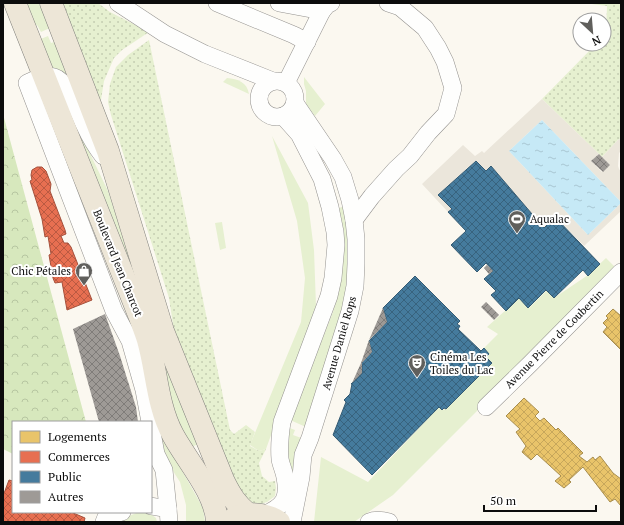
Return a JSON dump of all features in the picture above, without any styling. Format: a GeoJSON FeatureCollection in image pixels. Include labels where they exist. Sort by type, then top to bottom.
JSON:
{"type":"FeatureCollection","features":[{"type":"Feature","properties":{"kind":"main road","name":"Boulevard Jean Charcot"},"geometry":{"type":"LineString","coordinates":[[15,3],[138,312],[148,340],[163,412],[173,435],[207,490],[214,504],[218,522]]}},
{"type":"Feature","properties":{"kind":"main road","name":"Boulevard Jean Charcot"},"geometry":{"type":"LineString","coordinates":[[51,4],[108,151],[163,331],[224,482],[239,506],[264,517]]}},
{"type":"Feature","properties":{"kind":"main road"},"geometry":{"type":"LineString","coordinates":[[225,522],[237,516],[264,517]]}},
{"type":"Feature","properties":{"kind":"street"},"geometry":{"type":"LineString","coordinates":[[118,3],[165,34],[205,54],[279,82],[291,86],[296,97],[294,107],[287,114],[277,117],[267,114],[254,105],[264,87],[268,83],[279,82],[307,42],[327,6],[279,3]]}},
{"type":"Feature","properties":{"kind":"street"},"geometry":{"type":"LineString","coordinates":[[217,3],[294,35],[307,42]]}},
{"type":"Feature","properties":{"kind":"street"},"geometry":{"type":"LineString","coordinates":[[354,220],[372,196],[410,156],[428,133],[446,114],[453,88],[445,62],[425,28],[400,7],[388,3]]}},
{"type":"Feature","properties":{"kind":"street"},"geometry":{"type":"LineString","coordinates":[[114,172],[98,150],[85,127],[73,98],[61,82],[54,77],[45,76],[26,83],[114,311],[130,341],[144,390],[150,421]]}},
{"type":"Feature","properties":{"kind":"street","name":"Avenue Daniel Rops"},"geometry":{"type":"LineString","coordinates":[[292,522],[304,455],[351,305],[355,286],[356,264],[354,220],[343,177],[333,159],[295,103]]}},
{"type":"Feature","properties":{"kind":"street","name":"Avenue Daniel Rops"},"geometry":{"type":"LineString","coordinates":[[264,517],[282,504],[287,493],[285,477],[280,460],[279,442],[282,422],[329,296],[333,278],[336,245],[330,207],[322,179],[299,134],[282,116]]}},
{"type":"Feature","properties":{"kind":"street","name":"Avenue Pierre de Coubertin"},"geometry":{"type":"LineString","coordinates":[[486,407],[621,272]]}},
{"type":"Feature","properties":{"kind":"street"},"geometry":{"type":"LineString","coordinates":[[152,432],[156,454],[164,470],[168,516]]}},
{"type":"Feature","properties":{"kind":"street"},"geometry":{"type":"LineString","coordinates":[[152,507],[168,516]]}},
{"type":"Feature","properties":{"kind":"street"},"geometry":{"type":"LineString","coordinates":[[104,522],[106,517],[119,513]]}},
{"type":"Feature","properties":{"kind":"street"},"geometry":{"type":"LineString","coordinates":[[369,522],[374,520],[389,522]]}},
{"type":"Feature","properties":{"kind":"green space"},"geometry":{"type":"Polygon","coordinates":[[[21,3],[38,3],[44,9],[52,27],[41,32],[37,25],[31,27],[21,3]]]}},
{"type":"Feature","properties":{"kind":"green space"},"geometry":{"type":"Polygon","coordinates":[[[63,3],[98,3],[110,12],[149,32],[122,50],[114,58],[104,81],[101,100],[98,98],[63,3]]]}},
{"type":"Feature","properties":{"kind":"green space"},"geometry":{"type":"Polygon","coordinates":[[[584,3],[621,3],[621,139],[618,140],[602,157],[542,99],[588,52],[612,52],[612,12],[607,12],[607,6],[584,3]]]}},
{"type":"Feature","properties":{"kind":"green space"},"geometry":{"type":"Polygon","coordinates":[[[48,36],[51,43],[57,41],[73,85],[47,68],[36,41],[48,36]]]}},
{"type":"Feature","properties":{"kind":"green space"},"geometry":{"type":"Polygon","coordinates":[[[149,40],[230,430],[234,434],[246,425],[255,432],[250,446],[259,451],[266,449],[259,463],[262,476],[269,482],[275,481],[275,496],[267,502],[258,505],[247,500],[239,490],[174,331],[169,298],[111,115],[108,102],[110,84],[116,67],[128,55],[149,40]]]}},
{"type":"Feature","properties":{"kind":"green space"},"geometry":{"type":"Polygon","coordinates":[[[304,77],[325,104],[315,116],[306,104],[304,77]]]}},
{"type":"Feature","properties":{"kind":"green space"},"geometry":{"type":"Polygon","coordinates":[[[227,78],[235,79],[244,84],[249,94],[223,82],[227,78]]]}},
{"type":"Feature","properties":{"kind":"green space"},"geometry":{"type":"Polygon","coordinates":[[[60,85],[81,135],[108,191],[127,248],[202,442],[192,447],[176,427],[60,85]]]}},
{"type":"Feature","properties":{"kind":"green space"},"geometry":{"type":"Polygon","coordinates":[[[3,114],[86,421],[12,421],[12,454],[3,449],[3,114]]]}},
{"type":"Feature","properties":{"kind":"green space"},"geometry":{"type":"Polygon","coordinates":[[[272,136],[308,203],[314,250],[316,306],[266,449],[259,451],[250,445],[301,322],[305,278],[297,221],[272,136]]]}},
{"type":"Feature","properties":{"kind":"green space"},"geometry":{"type":"Polygon","coordinates":[[[345,206],[352,278],[306,427],[290,420],[333,312],[340,284],[344,253],[344,233],[339,208],[345,206]]]}},
{"type":"Feature","properties":{"kind":"green space"},"geometry":{"type":"Polygon","coordinates":[[[222,222],[226,248],[220,250],[215,223],[222,222]]]}},
{"type":"Feature","properties":{"kind":"green space"},"geometry":{"type":"Polygon","coordinates":[[[606,258],[617,269],[393,495],[354,522],[314,522],[321,457],[368,482],[439,407],[442,410],[446,409],[492,363],[486,357],[489,354],[481,351],[498,334],[487,327],[519,298],[529,308],[547,290],[554,298],[588,275],[606,258]]]}},
{"type":"Feature","properties":{"kind":"green space"},"geometry":{"type":"Polygon","coordinates":[[[287,427],[295,430],[293,435],[304,439],[294,472],[288,473],[287,427]]]}},
{"type":"Feature","properties":{"kind":"green space"},"geometry":{"type":"Polygon","coordinates":[[[162,435],[203,508],[205,522],[186,522],[186,505],[180,482],[161,452],[162,435]]]}},
{"type":"Feature","properties":{"kind":"green space"},"geometry":{"type":"Polygon","coordinates":[[[136,513],[149,513],[156,518],[157,522],[117,522],[136,513]]]}},
{"type":"Feature","properties":{"kind":"shaded area"},"geometry":{"type":"Polygon","coordinates":[[[542,99],[599,154],[591,161],[602,172],[610,165],[602,157],[618,140],[621,139],[621,151],[619,153],[618,166],[621,172],[621,202],[542,120],[509,151],[588,235],[621,203],[621,211],[584,246],[556,217],[544,228],[491,166],[486,171],[475,161],[438,195],[452,209],[448,212],[422,184],[463,145],[475,156],[482,151],[484,153],[542,99]]]}},
{"type":"Feature","properties":{"kind":"water"},"geometry":{"type":"Polygon","coordinates":[[[542,120],[621,202],[588,235],[509,151],[542,120]]]}},
{"type":"Feature","properties":{"kind":"building: Logements"},"geometry":{"type":"Polygon","coordinates":[[[613,309],[621,316],[621,350],[603,332],[607,327],[603,323],[608,318],[606,316],[613,309]]]}},
{"type":"Feature","properties":{"kind":"building: Logements"},"geometry":{"type":"Polygon","coordinates":[[[524,398],[539,412],[535,416],[540,421],[544,418],[556,430],[558,428],[583,453],[579,456],[587,462],[593,457],[595,460],[600,456],[613,473],[621,479],[621,506],[615,499],[610,502],[583,467],[569,480],[571,482],[564,488],[555,481],[561,476],[537,454],[531,460],[522,452],[526,446],[516,432],[520,429],[506,416],[524,398]]]}},
{"type":"Feature","properties":{"kind":"building: Commerces"},"geometry":{"type":"Polygon","coordinates":[[[37,167],[42,167],[46,171],[51,184],[50,191],[66,234],[61,236],[64,243],[68,243],[71,247],[92,300],[67,310],[62,282],[55,283],[53,278],[49,255],[51,254],[48,236],[45,237],[42,219],[30,181],[32,180],[32,170],[37,167]]]}},
{"type":"Feature","properties":{"kind":"building: Commerces"},"geometry":{"type":"Polygon","coordinates":[[[9,480],[12,481],[12,513],[73,513],[85,518],[84,522],[3,522],[3,496],[9,480]]]}},
{"type":"Feature","properties":{"kind":"building: Public","name":"Aqualac"},"geometry":{"type":"Polygon","coordinates":[[[476,161],[486,171],[491,166],[544,228],[555,217],[600,264],[588,276],[583,270],[554,298],[546,290],[528,308],[519,298],[506,311],[491,295],[496,291],[484,279],[493,271],[486,263],[477,272],[451,245],[466,231],[448,212],[452,209],[438,195],[476,161]]]}},
{"type":"Feature","properties":{"kind":"building: Public","name":"Cinéma Les Toiles du Lac"},"geometry":{"type":"Polygon","coordinates":[[[415,276],[460,321],[457,324],[460,326],[458,329],[481,351],[484,348],[489,354],[486,357],[492,363],[446,409],[444,408],[442,410],[439,407],[372,475],[333,435],[346,402],[344,400],[350,394],[351,384],[362,373],[361,363],[372,352],[369,341],[387,322],[383,308],[415,276]]]}},
{"type":"Feature","properties":{"kind":"building: Autres"},"geometry":{"type":"Polygon","coordinates":[[[599,154],[610,165],[603,172],[591,161],[599,154]]]}},
{"type":"Feature","properties":{"kind":"building: Autres"},"geometry":{"type":"Polygon","coordinates":[[[487,265],[493,271],[489,274],[484,268],[487,265]]]}},
{"type":"Feature","properties":{"kind":"building: Autres"},"geometry":{"type":"Polygon","coordinates":[[[486,302],[499,315],[494,320],[481,307],[486,302]]]}},
{"type":"Feature","properties":{"kind":"building: Autres"},"geometry":{"type":"Polygon","coordinates":[[[383,308],[387,322],[369,340],[383,308]]]}},
{"type":"Feature","properties":{"kind":"building: Autres"},"geometry":{"type":"Polygon","coordinates":[[[105,314],[136,407],[138,421],[99,421],[73,329],[105,314]]]}},
{"type":"Feature","properties":{"kind":"building: Autres"},"geometry":{"type":"Polygon","coordinates":[[[369,340],[372,352],[362,363],[362,373],[352,383],[361,363],[369,340]]]}},
{"type":"Feature","properties":{"kind":"place","name":"Aqualac"},"geometry":{"type":"Point","coordinates":[517,234]}},
{"type":"Feature","properties":{"kind":"place","name":"Chic Pétales"},"geometry":{"type":"Point","coordinates":[84,286]}},
{"type":"Feature","properties":{"kind":"place","name":"Cinéma Les Toiles du Lac"},"geometry":{"type":"Point","coordinates":[417,378]}}]}
